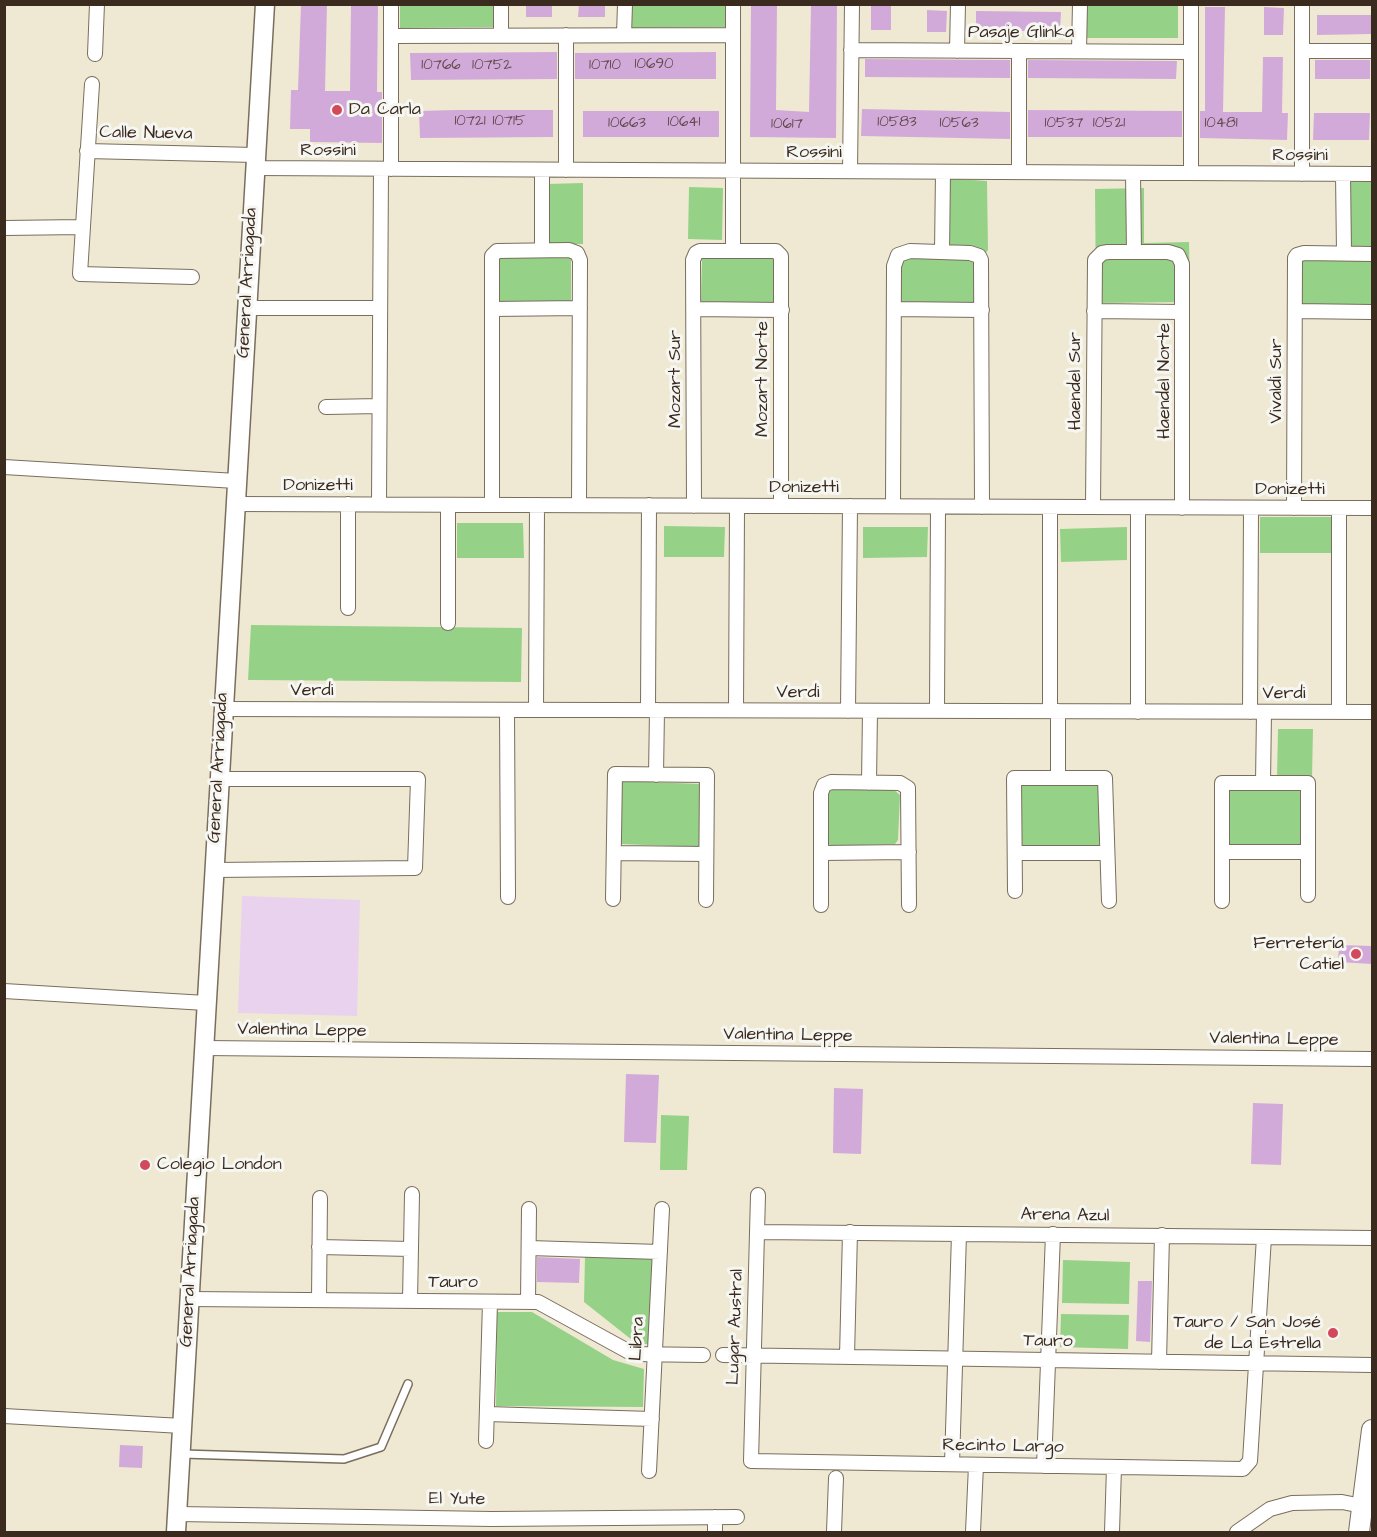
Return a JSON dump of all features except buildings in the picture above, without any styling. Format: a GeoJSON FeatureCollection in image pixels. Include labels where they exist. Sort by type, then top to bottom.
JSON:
{"type":"FeatureCollection","features":[{"type":"Feature","properties":{"kind":"main road"},"geometry":{"type":"LineString","coordinates":[[1359,1533],[1367,1507],[1372,1430]]}},
{"type":"Feature","properties":{"kind":"main road"},"geometry":{"type":"LineString","coordinates":[[1372,1526],[1372,1533]]}},
{"type":"Feature","properties":{"kind":"street"},"geometry":{"type":"LineString","coordinates":[[95,54],[97,4]]}},
{"type":"Feature","properties":{"kind":"street","name":"General Arriagada"},"geometry":{"type":"LineString","coordinates":[[176,1523],[265,4]]}},
{"type":"Feature","properties":{"kind":"street"},"geometry":{"type":"LineString","coordinates":[[379,504],[380,308],[391,4]]}},
{"type":"Feature","properties":{"kind":"street"},"geometry":{"type":"LineString","coordinates":[[501,4],[501,35]]}},
{"type":"Feature","properties":{"kind":"street"},"geometry":{"type":"LineString","coordinates":[[624,35],[625,4]]}},
{"type":"Feature","properties":{"kind":"street"},"geometry":{"type":"LineString","coordinates":[[732,251],[733,4]]}},
{"type":"Feature","properties":{"kind":"street"},"geometry":{"type":"LineString","coordinates":[[850,171],[852,4]]}},
{"type":"Feature","properties":{"kind":"street"},"geometry":{"type":"LineString","coordinates":[[957,51],[958,4]]}},
{"type":"Feature","properties":{"kind":"street"},"geometry":{"type":"LineString","coordinates":[[1080,4],[1080,51]]}},
{"type":"Feature","properties":{"kind":"street"},"geometry":{"type":"LineString","coordinates":[[1191,4],[1191,173]]}},
{"type":"Feature","properties":{"kind":"street"},"geometry":{"type":"LineString","coordinates":[[1302,4],[1302,174]]}},
{"type":"Feature","properties":{"kind":"street"},"geometry":{"type":"LineString","coordinates":[[391,36],[733,34]]}},
{"type":"Feature","properties":{"kind":"street"},"geometry":{"type":"LineString","coordinates":[[566,35],[566,170]]}},
{"type":"Feature","properties":{"kind":"street","name":"Pasaje Glinka"},"geometry":{"type":"LineString","coordinates":[[851,50],[1190,52]]}},
{"type":"Feature","properties":{"kind":"street"},"geometry":{"type":"LineString","coordinates":[[1019,51],[1019,172]]}},
{"type":"Feature","properties":{"kind":"street"},"geometry":{"type":"LineString","coordinates":[[1302,51],[1372,51]]}},
{"type":"Feature","properties":{"kind":"street"},"geometry":{"type":"LineString","coordinates":[[87,151],[92,84]]}},
{"type":"Feature","properties":{"kind":"street","name":"Calle Nueva"},"geometry":{"type":"LineString","coordinates":[[192,277],[80,273],[87,151],[255,162]]}},
{"type":"Feature","properties":{"kind":"street","name":"Rossini"},"geometry":{"type":"LineString","coordinates":[[255,162],[386,169],[1372,174]]}},
{"type":"Feature","properties":{"kind":"street"},"geometry":{"type":"LineString","coordinates":[[542,170],[542,250]]}},
{"type":"Feature","properties":{"kind":"street"},"geometry":{"type":"LineString","coordinates":[[942,252],[943,172]]}},
{"type":"Feature","properties":{"kind":"street"},"geometry":{"type":"LineString","coordinates":[[1133,173],[1134,252]]}},
{"type":"Feature","properties":{"kind":"street"},"geometry":{"type":"LineString","coordinates":[[1343,174],[1344,253],[1372,254]]}},
{"type":"Feature","properties":{"kind":"street"},"geometry":{"type":"LineString","coordinates":[[4,228],[82,227]]}},
{"type":"Feature","properties":{"kind":"street"},"geometry":{"type":"LineString","coordinates":[[492,505],[492,259],[497,251],[542,250],[569,250],[577,253],[580,261],[579,505]]}},
{"type":"Feature","properties":{"kind":"street","name":"Mozart Sur"},"geometry":{"type":"LineString","coordinates":[[694,506],[693,260],[696,253],[700,251],[732,251]]}},
{"type":"Feature","properties":{"kind":"street","name":"Mozart Norte"},"geometry":{"type":"LineString","coordinates":[[732,251],[776,251],[782,260],[781,506]]}},
{"type":"Feature","properties":{"kind":"street"},"geometry":{"type":"LineString","coordinates":[[893,506],[894,266],[898,255],[906,251],[970,253],[979,256],[982,264],[982,507]]}},
{"type":"Feature","properties":{"kind":"street","name":"Haendel Sur"},"geometry":{"type":"LineString","coordinates":[[1093,507],[1094,265],[1098,255],[1108,252],[1134,252]]}},
{"type":"Feature","properties":{"kind":"street","name":"Haendel Norte"},"geometry":{"type":"LineString","coordinates":[[1134,252],[1168,252],[1178,255],[1182,264],[1182,508]]}},
{"type":"Feature","properties":{"kind":"street","name":"Vivaldi Sur"},"geometry":{"type":"LineString","coordinates":[[1294,508],[1295,262],[1300,253],[1344,253]]}},
{"type":"Feature","properties":{"kind":"street"},"geometry":{"type":"LineString","coordinates":[[246,308],[380,308]]}},
{"type":"Feature","properties":{"kind":"street"},"geometry":{"type":"LineString","coordinates":[[492,309],[580,308]]}},
{"type":"Feature","properties":{"kind":"street"},"geometry":{"type":"LineString","coordinates":[[694,309],[782,310]]}},
{"type":"Feature","properties":{"kind":"street"},"geometry":{"type":"LineString","coordinates":[[894,309],[982,310]]}},
{"type":"Feature","properties":{"kind":"street"},"geometry":{"type":"LineString","coordinates":[[1094,311],[1182,312]]}},
{"type":"Feature","properties":{"kind":"street"},"geometry":{"type":"LineString","coordinates":[[1294,311],[1372,312]]}},
{"type":"Feature","properties":{"kind":"street"},"geometry":{"type":"LineString","coordinates":[[327,407],[379,406]]}},
{"type":"Feature","properties":{"kind":"street"},"geometry":{"type":"LineString","coordinates":[[4,467],[236,481]]}},
{"type":"Feature","properties":{"kind":"street","name":"Donizetti"},"geometry":{"type":"LineString","coordinates":[[234,504],[1372,508]]}},
{"type":"Feature","properties":{"kind":"street"},"geometry":{"type":"LineString","coordinates":[[348,504],[348,608]]}},
{"type":"Feature","properties":{"kind":"street"},"geometry":{"type":"LineString","coordinates":[[448,505],[448,623]]}},
{"type":"Feature","properties":{"kind":"street"},"geometry":{"type":"LineString","coordinates":[[536,710],[537,505]]}},
{"type":"Feature","properties":{"kind":"street"},"geometry":{"type":"LineString","coordinates":[[649,506],[652,710],[656,775]]}},
{"type":"Feature","properties":{"kind":"street"},"geometry":{"type":"LineString","coordinates":[[736,710],[737,506]]}},
{"type":"Feature","properties":{"kind":"street"},"geometry":{"type":"LineString","coordinates":[[848,711],[850,506]]}},
{"type":"Feature","properties":{"kind":"street"},"geometry":{"type":"LineString","coordinates":[[937,711],[938,507]]}},
{"type":"Feature","properties":{"kind":"street"},"geometry":{"type":"LineString","coordinates":[[1050,507],[1054,711],[1058,778]]}},
{"type":"Feature","properties":{"kind":"street"},"geometry":{"type":"LineString","coordinates":[[1138,508],[1138,712]]}},
{"type":"Feature","properties":{"kind":"street"},"geometry":{"type":"LineString","coordinates":[[1251,508],[1257,712],[1263,783]]}},
{"type":"Feature","properties":{"kind":"street"},"geometry":{"type":"LineString","coordinates":[[1339,508],[1339,712]]}},
{"type":"Feature","properties":{"kind":"street","name":"Verdi"},"geometry":{"type":"LineString","coordinates":[[223,709],[1372,712]]}},
{"type":"Feature","properties":{"kind":"street"},"geometry":{"type":"LineString","coordinates":[[507,710],[508,897]]}},
{"type":"Feature","properties":{"kind":"street"},"geometry":{"type":"LineString","coordinates":[[869,783],[870,711]]}},
{"type":"Feature","properties":{"kind":"street"},"geometry":{"type":"LineString","coordinates":[[613,899],[615,774],[707,775],[706,900]]}},
{"type":"Feature","properties":{"kind":"street"},"geometry":{"type":"LineString","coordinates":[[1015,891],[1014,778],[1105,778],[1109,901]]}},
{"type":"Feature","properties":{"kind":"street"},"geometry":{"type":"LineString","coordinates":[[214,870],[416,868],[418,779],[219,779]]}},
{"type":"Feature","properties":{"kind":"street"},"geometry":{"type":"LineString","coordinates":[[821,905],[821,793],[824,785],[831,782],[900,783],[908,788],[909,905]]}},
{"type":"Feature","properties":{"kind":"street"},"geometry":{"type":"LineString","coordinates":[[1222,901],[1222,783],[1308,783],[1308,895]]}},
{"type":"Feature","properties":{"kind":"street"},"geometry":{"type":"LineString","coordinates":[[821,853],[909,852]]}},
{"type":"Feature","properties":{"kind":"street"},"geometry":{"type":"LineString","coordinates":[[1222,852],[1308,852]]}},
{"type":"Feature","properties":{"kind":"street"},"geometry":{"type":"LineString","coordinates":[[614,853],[706,854]]}},
{"type":"Feature","properties":{"kind":"street"},"geometry":{"type":"LineString","coordinates":[[1015,853],[1107,854]]}},
{"type":"Feature","properties":{"kind":"street"},"geometry":{"type":"LineString","coordinates":[[4,991],[206,1003]]}},
{"type":"Feature","properties":{"kind":"street","name":"Valentina Leppe"},"geometry":{"type":"LineString","coordinates":[[204,1048],[1372,1059]]}},
{"type":"Feature","properties":{"kind":"street"},"geometry":{"type":"LineString","coordinates":[[410,1301],[412,1194]]}},
{"type":"Feature","properties":{"kind":"street","name":"Lugar Austral"},"geometry":{"type":"LineString","coordinates":[[750,1461],[758,1195]]}},
{"type":"Feature","properties":{"kind":"street"},"geometry":{"type":"LineString","coordinates":[[319,1300],[320,1198]]}},
{"type":"Feature","properties":{"kind":"street"},"geometry":{"type":"LineString","coordinates":[[528,1302],[529,1209]]}},
{"type":"Feature","properties":{"kind":"street","name":"Libra"},"geometry":{"type":"LineString","coordinates":[[649,1471],[662,1209]]}},
{"type":"Feature","properties":{"kind":"street","name":"Arena Azul"},"geometry":{"type":"LineString","coordinates":[[757,1232],[1372,1238]]}},
{"type":"Feature","properties":{"kind":"street"},"geometry":{"type":"LineString","coordinates":[[847,1357],[850,1232]]}},
{"type":"Feature","properties":{"kind":"street"},"geometry":{"type":"LineString","coordinates":[[952,1464],[959,1234]]}},
{"type":"Feature","properties":{"kind":"street"},"geometry":{"type":"LineString","coordinates":[[1044,1466],[1053,1234]]}},
{"type":"Feature","properties":{"kind":"street"},"geometry":{"type":"LineString","coordinates":[[1159,1362],[1162,1235]]}},
{"type":"Feature","properties":{"kind":"street"},"geometry":{"type":"LineString","coordinates":[[1256,1363],[1264,1236]]}},
{"type":"Feature","properties":{"kind":"street"},"geometry":{"type":"LineString","coordinates":[[319,1247],[411,1249]]}},
{"type":"Feature","properties":{"kind":"street"},"geometry":{"type":"LineString","coordinates":[[529,1248],[660,1252]]}},
{"type":"Feature","properties":{"kind":"street","name":"Tauro"},"geometry":{"type":"LineString","coordinates":[[189,1299],[538,1302],[633,1354],[703,1355]]}},
{"type":"Feature","properties":{"kind":"street"},"geometry":{"type":"LineString","coordinates":[[486,1441],[490,1302]]}},
{"type":"Feature","properties":{"kind":"street","name":"Tauro"},"geometry":{"type":"LineString","coordinates":[[723,1355],[1372,1365]]}},
{"type":"Feature","properties":{"kind":"street","name":"Recinto Largo"},"geometry":{"type":"LineString","coordinates":[[750,1461],[1239,1469],[1246,1467],[1250,1461],[1256,1363]]}},
{"type":"Feature","properties":{"kind":"street"},"geometry":{"type":"LineString","coordinates":[[487,1414],[652,1419]]}},
{"type":"Feature","properties":{"kind":"street"},"geometry":{"type":"LineString","coordinates":[[4,1416],[182,1426]]}},
{"type":"Feature","properties":{"kind":"street"},"geometry":{"type":"LineString","coordinates":[[973,1533],[976,1465]]}},
{"type":"Feature","properties":{"kind":"street"},"geometry":{"type":"LineString","coordinates":[[1112,1533],[1114,1467]]}},
{"type":"Feature","properties":{"kind":"street"},"geometry":{"type":"LineString","coordinates":[[834,1533],[837,1478]]}},
{"type":"Feature","properties":{"kind":"street"},"geometry":{"type":"LineString","coordinates":[[1237,1533],[1261,1514],[1292,1503],[1342,1502],[1367,1507]]}},
{"type":"Feature","properties":{"kind":"street","name":"El Yute"},"geometry":{"type":"LineString","coordinates":[[176,1523],[492,1526],[737,1517]]}},
{"type":"Feature","properties":{"kind":"street"},"geometry":{"type":"LineString","coordinates":[[715,1518],[715,1533]]}},
{"type":"Feature","properties":{"kind":"lane"},"geometry":{"type":"LineString","coordinates":[[180,1454],[344,1459],[381,1447],[408,1384]]}},
{"type":"Feature","properties":{"kind":"shaded area"},"geometry":{"type":"Polygon","coordinates":[[[242,896],[360,900],[357,1016],[238,1013],[242,896]]]}},
{"type":"Feature","properties":{"kind":"green space"},"geometry":{"type":"Polygon","coordinates":[[[400,5],[495,5],[495,27],[400,28],[400,5]]]}},
{"type":"Feature","properties":{"kind":"green space"},"geometry":{"type":"Polygon","coordinates":[[[631,5],[730,5],[730,27],[632,28],[631,5]]]}},
{"type":"Feature","properties":{"kind":"green space"},"geometry":{"type":"Polygon","coordinates":[[[1085,5],[1178,5],[1178,38],[1084,38],[1085,5]]]}},
{"type":"Feature","properties":{"kind":"green space"},"geometry":{"type":"Polygon","coordinates":[[[946,178],[987,181],[988,250],[978,264],[977,303],[972,306],[898,305],[899,263],[906,256],[947,256],[946,178]]]}},
{"type":"Feature","properties":{"kind":"green space"},"geometry":{"type":"Polygon","coordinates":[[[1349,182],[1372,182],[1372,308],[1302,306],[1299,304],[1298,258],[1349,258],[1349,182]]]}},
{"type":"Feature","properties":{"kind":"green space"},"geometry":{"type":"Polygon","coordinates":[[[583,183],[583,244],[548,244],[547,184],[583,183]]]}},
{"type":"Feature","properties":{"kind":"green space"},"geometry":{"type":"Polygon","coordinates":[[[689,187],[723,188],[722,240],[688,239],[689,187]]]}},
{"type":"Feature","properties":{"kind":"green space"},"geometry":{"type":"Polygon","coordinates":[[[1144,188],[1144,243],[1189,242],[1190,302],[1096,303],[1095,189],[1144,188]]]}},
{"type":"Feature","properties":{"kind":"green space"},"geometry":{"type":"Polygon","coordinates":[[[571,255],[571,305],[498,304],[499,256],[571,255]]]}},
{"type":"Feature","properties":{"kind":"green space"},"geometry":{"type":"Polygon","coordinates":[[[775,257],[774,304],[701,304],[702,258],[775,257]]]}},
{"type":"Feature","properties":{"kind":"green space"},"geometry":{"type":"Polygon","coordinates":[[[1260,517],[1332,517],[1332,553],[1260,553],[1260,517]]]}},
{"type":"Feature","properties":{"kind":"green space"},"geometry":{"type":"Polygon","coordinates":[[[457,523],[523,523],[524,558],[457,558],[457,523]]]}},
{"type":"Feature","properties":{"kind":"green space"},"geometry":{"type":"Polygon","coordinates":[[[664,526],[725,527],[724,557],[664,557],[664,526]]]}},
{"type":"Feature","properties":{"kind":"green space"},"geometry":{"type":"Polygon","coordinates":[[[863,527],[928,527],[927,557],[863,558],[863,527]]]}},
{"type":"Feature","properties":{"kind":"green space"},"geometry":{"type":"Polygon","coordinates":[[[1127,527],[1127,560],[1061,562],[1060,529],[1127,527]]]}},
{"type":"Feature","properties":{"kind":"green space"},"geometry":{"type":"Polygon","coordinates":[[[251,625],[522,628],[521,682],[248,680],[251,625]]]}},
{"type":"Feature","properties":{"kind":"green space"},"geometry":{"type":"Polygon","coordinates":[[[1278,729],[1313,729],[1312,779],[1277,778],[1278,729]]]}},
{"type":"Feature","properties":{"kind":"green space"},"geometry":{"type":"Polygon","coordinates":[[[622,781],[701,784],[699,847],[620,844],[622,781]]]}},
{"type":"Feature","properties":{"kind":"green space"},"geometry":{"type":"Polygon","coordinates":[[[1020,784],[1100,785],[1099,848],[1020,848],[1020,784]]]}},
{"type":"Feature","properties":{"kind":"green space"},"geometry":{"type":"Polygon","coordinates":[[[831,788],[893,789],[900,795],[898,840],[895,844],[833,846],[828,844],[826,793],[831,788]]]}},
{"type":"Feature","properties":{"kind":"green space"},"geometry":{"type":"Polygon","coordinates":[[[1226,789],[1302,789],[1302,847],[1226,847],[1226,789]]]}},
{"type":"Feature","properties":{"kind":"green space"},"geometry":{"type":"Polygon","coordinates":[[[661,1115],[689,1116],[687,1170],[660,1170],[661,1115]]]}},
{"type":"Feature","properties":{"kind":"green space"},"geometry":{"type":"Polygon","coordinates":[[[585,1257],[652,1258],[650,1344],[637,1344],[584,1302],[585,1257]]]}},
{"type":"Feature","properties":{"kind":"green space"},"geometry":{"type":"Polygon","coordinates":[[[1063,1260],[1130,1262],[1129,1304],[1062,1303],[1063,1260]]]}},
{"type":"Feature","properties":{"kind":"green space"},"geometry":{"type":"Polygon","coordinates":[[[497,1312],[532,1312],[613,1360],[644,1369],[643,1407],[496,1406],[497,1312]]]}},
{"type":"Feature","properties":{"kind":"green space"},"geometry":{"type":"Polygon","coordinates":[[[1061,1314],[1129,1315],[1128,1349],[1060,1347],[1061,1314]]]}},
{"type":"Feature","properties":{"kind":"place","name":"Da Carla"},"geometry":{"type":"Point","coordinates":[337,110]}},
{"type":"Feature","properties":{"kind":"place","name":"Ferretería Catiel"},"geometry":{"type":"Point","coordinates":[1356,954]}},
{"type":"Feature","properties":{"kind":"place","name":"Colegio London"},"geometry":{"type":"Point","coordinates":[145,1165]}},
{"type":"Feature","properties":{"kind":"place","name":"Tauro / San José de La Estrella"},"geometry":{"type":"Point","coordinates":[1333,1333]}}]}
